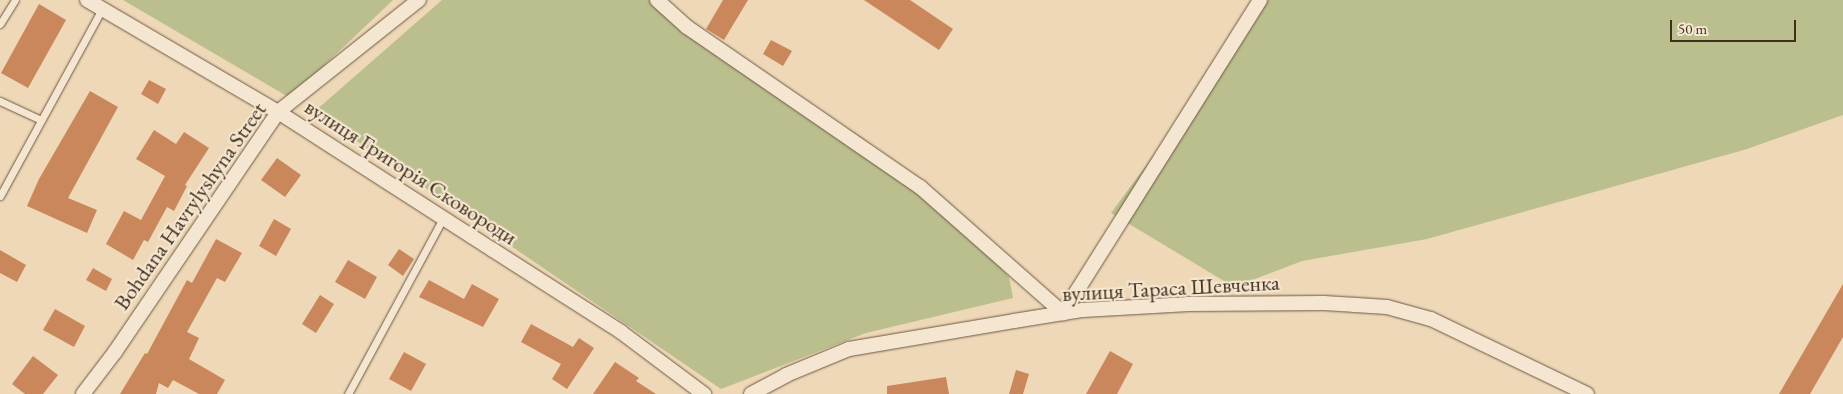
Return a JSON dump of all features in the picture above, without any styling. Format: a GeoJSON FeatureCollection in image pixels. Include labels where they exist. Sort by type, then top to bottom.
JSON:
{"type":"FeatureCollection","features":[{"type":"Feature","properties":{"kind":"street","name":"вулиця Григорія Сковороди"},"geometry":{"type":"LineString","coordinates":[[87,0],[278,112],[621,332],[704,394]]}},
{"type":"Feature","properties":{"kind":"street","name":"Bohdana Havrylyshyna Street"},"geometry":{"type":"LineString","coordinates":[[83,394],[116,352],[278,112],[419,0]]}},
{"type":"Feature","properties":{"kind":"street"},"geometry":{"type":"LineString","coordinates":[[657,0],[686,27],[920,187],[1063,313],[1260,0]]}},
{"type":"Feature","properties":{"kind":"street","name":"вулиця Тараса Шевченка"},"geometry":{"type":"LineString","coordinates":[[751,394],[786,374],[849,349],[1083,310],[1189,304],[1324,303],[1387,307],[1432,319],[1587,394]]}},
{"type":"Feature","properties":{"kind":"lane"},"geometry":{"type":"LineString","coordinates":[[0,24],[15,0]]}},
{"type":"Feature","properties":{"kind":"lane"},"geometry":{"type":"LineString","coordinates":[[0,196],[102,8]]}},
{"type":"Feature","properties":{"kind":"lane"},"geometry":{"type":"LineString","coordinates":[[0,101],[41,120]]}},
{"type":"Feature","properties":{"kind":"lane"},"geometry":{"type":"LineString","coordinates":[[348,394],[443,218]]}},
{"type":"Feature","properties":{"kind":"green space"},"geometry":{"type":"Polygon","coordinates":[[[123,0],[393,0],[290,98],[123,0]]]}},
{"type":"Feature","properties":{"kind":"green space"},"geometry":{"type":"Polygon","coordinates":[[[442,0],[662,0],[773,81],[861,137],[945,203],[1009,277],[1013,298],[866,333],[721,389],[314,112],[442,0]]]}},
{"type":"Feature","properties":{"kind":"green space"},"geometry":{"type":"Polygon","coordinates":[[[1268,0],[1843,0],[1843,115],[1747,149],[1427,239],[1302,261],[1234,287],[1111,213],[1268,0]]]}},
{"type":"Feature","properties":{"kind":"building"},"geometry":{"type":"Polygon","coordinates":[[[723,0],[748,0],[724,40],[706,29],[723,0]]]}},
{"type":"Feature","properties":{"kind":"building"},"geometry":{"type":"Polygon","coordinates":[[[864,0],[910,0],[953,29],[939,50],[864,0]]]}},
{"type":"Feature","properties":{"kind":"building"},"geometry":{"type":"Polygon","coordinates":[[[39,4],[66,20],[28,88],[1,73],[39,4]]]}},
{"type":"Feature","properties":{"kind":"building"},"geometry":{"type":"Polygon","coordinates":[[[771,40],[792,51],[783,66],[763,54],[771,40]]]}},
{"type":"Feature","properties":{"kind":"building"},"geometry":{"type":"Polygon","coordinates":[[[149,80],[166,89],[158,104],[141,94],[149,80]]]}},
{"type":"Feature","properties":{"kind":"building"},"geometry":{"type":"Polygon","coordinates":[[[90,91],[118,107],[68,198],[97,210],[87,233],[27,206],[39,179],[90,91]]]}},
{"type":"Feature","properties":{"kind":"building"},"geometry":{"type":"Polygon","coordinates":[[[154,130],[176,144],[184,132],[209,148],[185,185],[187,186],[174,211],[167,207],[148,242],[144,240],[133,260],[106,244],[124,211],[141,220],[165,176],[136,159],[154,130]]]}},
{"type":"Feature","properties":{"kind":"building"},"geometry":{"type":"Polygon","coordinates":[[[277,158],[301,175],[285,197],[261,180],[277,158]]]}},
{"type":"Feature","properties":{"kind":"building"},"geometry":{"type":"Polygon","coordinates":[[[274,219],[291,229],[276,256],[259,246],[274,219]]]}},
{"type":"Feature","properties":{"kind":"building"},"geometry":{"type":"Polygon","coordinates":[[[216,239],[242,253],[225,282],[217,278],[187,332],[199,338],[189,359],[225,380],[217,394],[199,394],[173,380],[168,388],[159,383],[156,394],[120,394],[145,353],[147,354],[187,280],[192,283],[216,239]]]}},
{"type":"Feature","properties":{"kind":"building"},"geometry":{"type":"Polygon","coordinates":[[[399,249],[414,259],[403,276],[388,265],[399,249]]]}},
{"type":"Feature","properties":{"kind":"building"},"geometry":{"type":"Polygon","coordinates":[[[0,250],[26,265],[17,282],[0,273],[0,250]]]}},
{"type":"Feature","properties":{"kind":"building"},"geometry":{"type":"Polygon","coordinates":[[[348,260],[377,277],[365,299],[335,282],[348,260]]]}},
{"type":"Feature","properties":{"kind":"building"},"geometry":{"type":"Polygon","coordinates":[[[93,268],[112,279],[106,291],[86,280],[93,268]]]}},
{"type":"Feature","properties":{"kind":"building"},"geometry":{"type":"Polygon","coordinates":[[[429,280],[464,299],[472,284],[499,299],[483,327],[419,297],[429,280]]]}},
{"type":"Feature","properties":{"kind":"building"},"geometry":{"type":"Polygon","coordinates":[[[1843,284],[1843,337],[1810,394],[1779,394],[1843,284]]]}},
{"type":"Feature","properties":{"kind":"building"},"geometry":{"type":"Polygon","coordinates":[[[320,295],[334,304],[316,333],[302,324],[320,295]]]}},
{"type":"Feature","properties":{"kind":"building"},"geometry":{"type":"Polygon","coordinates":[[[55,309],[85,326],[74,347],[43,330],[55,309]]]}},
{"type":"Feature","properties":{"kind":"building"},"geometry":{"type":"Polygon","coordinates":[[[531,324],[573,347],[579,338],[594,348],[567,389],[552,379],[561,364],[521,342],[531,324]]]}},
{"type":"Feature","properties":{"kind":"building"},"geometry":{"type":"Polygon","coordinates":[[[1110,351],[1133,364],[1117,394],[1086,394],[1110,351]]]}},
{"type":"Feature","properties":{"kind":"building"},"geometry":{"type":"Polygon","coordinates":[[[404,352],[426,364],[411,391],[389,379],[404,352]]]}},
{"type":"Feature","properties":{"kind":"building"},"geometry":{"type":"Polygon","coordinates":[[[33,356],[58,375],[43,394],[25,394],[12,384],[33,356]]]}},
{"type":"Feature","properties":{"kind":"building"},"geometry":{"type":"Polygon","coordinates":[[[615,362],[639,378],[636,381],[656,394],[593,394],[615,362]]]}},
{"type":"Feature","properties":{"kind":"building"},"geometry":{"type":"Polygon","coordinates":[[[1016,370],[1029,374],[1023,394],[1009,394],[1016,370]]]}},
{"type":"Feature","properties":{"kind":"building"},"geometry":{"type":"Polygon","coordinates":[[[946,377],[949,394],[887,394],[887,386],[946,377]]]}}]}
